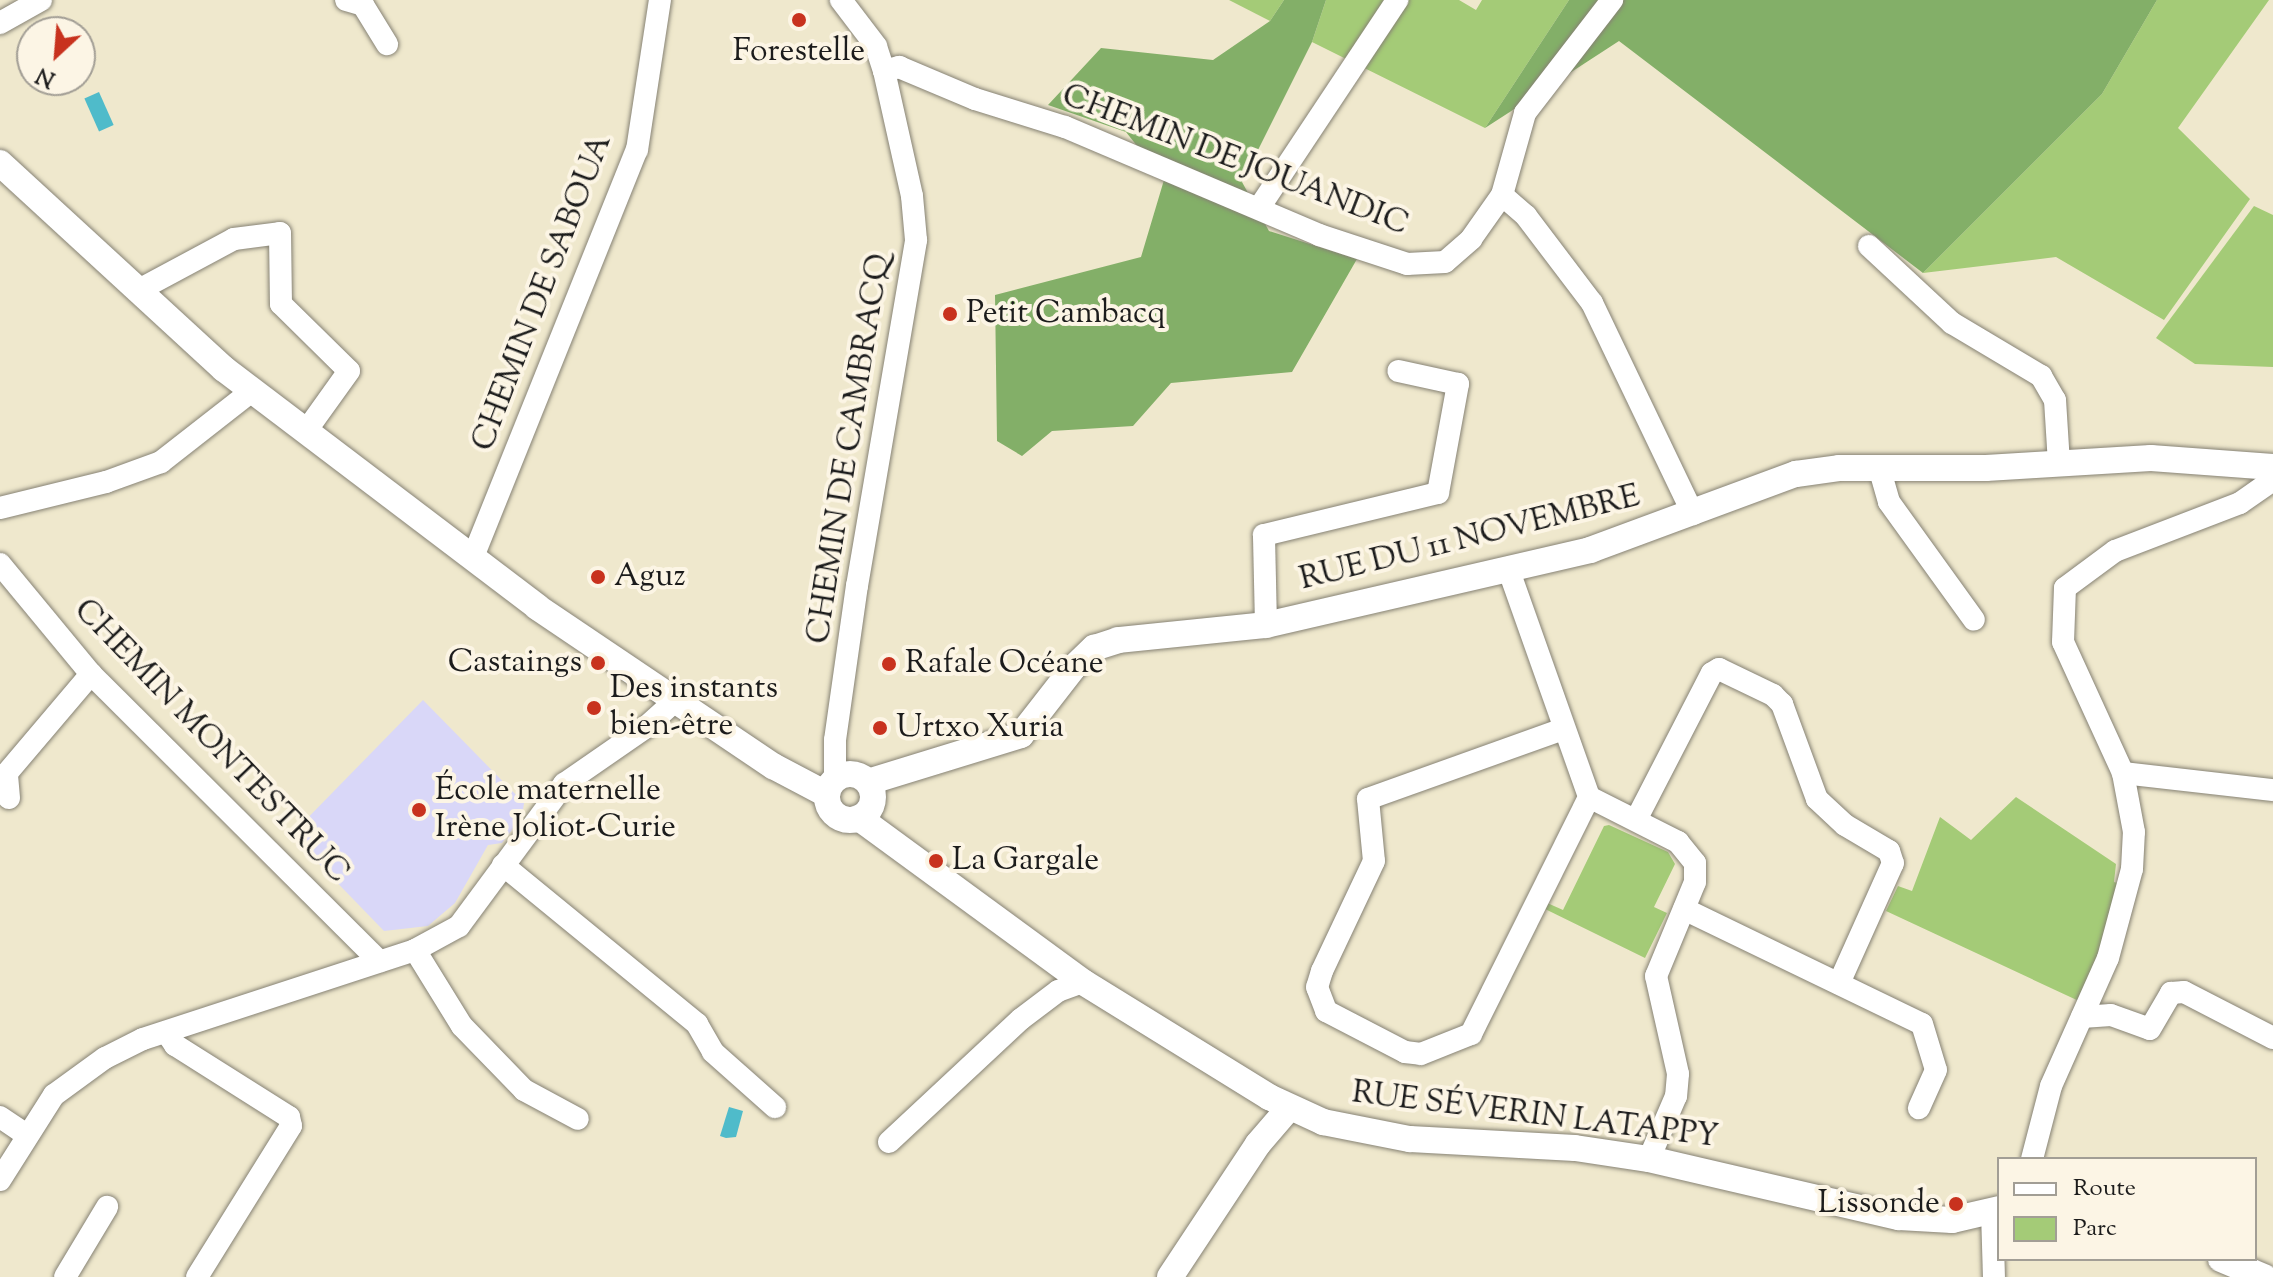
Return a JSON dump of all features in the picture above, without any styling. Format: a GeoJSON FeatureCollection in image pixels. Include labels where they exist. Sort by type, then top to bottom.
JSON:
{"type":"FeatureCollection","features":[{"type":"Feature","properties":{"kind":"street"},"geometry":{"type":"LineString","coordinates":[[0,23],[41,0]]}},
{"type":"Feature","properties":{"kind":"street"},"geometry":{"type":"LineString","coordinates":[[346,0],[363,5],[387,44]]}},
{"type":"Feature","properties":{"kind":"street","name":"CHEMIN DE SABOUA"},"geometry":{"type":"LineString","coordinates":[[473,557],[637,150],[660,0]]}},
{"type":"Feature","properties":{"kind":"street","name":"CHEMIN DE CAMBRACQ"},"geometry":{"type":"LineString","coordinates":[[831,786],[857,586],[914,270],[912,196],[884,71],[876,46],[841,0]]}},
{"type":"Feature","properties":{"kind":"street"},"geometry":{"type":"LineString","coordinates":[[1259,208],[1397,0]]}},
{"type":"Feature","properties":{"kind":"street","name":"CHEMIN DE JOUANDIC"},"geometry":{"type":"LineString","coordinates":[[884,71],[899,67],[975,99],[1065,127],[1319,235],[1420,263],[1445,262],[1471,239],[1502,195],[1525,113],[1612,0]]}},
{"type":"Feature","properties":{"kind":"street"},"geometry":{"type":"LineString","coordinates":[[0,163],[137,291],[252,391],[473,557],[773,766],[831,786],[852,774],[868,782],[871,806],[859,818],[832,813],[831,786]]}},
{"type":"Feature","properties":{"kind":"street"},"geometry":{"type":"LineString","coordinates":[[1502,195],[1526,216],[1592,303],[1693,514]]}},
{"type":"Feature","properties":{"kind":"street"},"geometry":{"type":"LineString","coordinates":[[137,291],[234,239],[280,233],[281,304],[349,371],[306,431]]}},
{"type":"Feature","properties":{"kind":"street"},"geometry":{"type":"LineString","coordinates":[[1869,246],[1952,323],[2041,376],[2055,400],[2059,464]]}},
{"type":"Feature","properties":{"kind":"street"},"geometry":{"type":"LineString","coordinates":[[1266,625],[1264,535],[1438,493],[1458,384],[1398,371]]}},
{"type":"Feature","properties":{"kind":"street"},"geometry":{"type":"LineString","coordinates":[[0,508],[161,462],[252,391]]}},
{"type":"Feature","properties":{"kind":"street","name":"RUE DU 11 NOVEMBRE"},"geometry":{"type":"LineString","coordinates":[[868,782],[1021,735],[1094,648],[1118,640],[1266,625],[1590,550],[1796,474],[1879,467],[2059,464],[2151,458],[2273,467]]}},
{"type":"Feature","properties":{"kind":"street"},"geometry":{"type":"LineString","coordinates":[[1879,467],[1889,502],[1974,620]]}},
{"type":"Feature","properties":{"kind":"street"},"geometry":{"type":"LineString","coordinates":[[2033,1157],[2051,1086],[2082,1017],[2127,897],[2134,832],[2123,773],[2063,642],[2060,606],[2065,588],[2115,551],[2240,503],[2273,480]]}},
{"type":"Feature","properties":{"kind":"street","name":"CHEMIN MONTESTRUC"},"geometry":{"type":"LineString","coordinates":[[0,564],[91,674],[379,961]]}},
{"type":"Feature","properties":{"kind":"street"},"geometry":{"type":"LineString","coordinates":[[1508,568],[1589,797],[1678,842],[1695,863],[1695,882],[1656,976],[1678,1074],[1676,1096],[1649,1159]]}},
{"type":"Feature","properties":{"kind":"street"},"geometry":{"type":"LineString","coordinates":[[1636,820],[1712,673],[1719,669],[1773,695],[1782,704],[1817,799],[1845,825],[1889,851],[1893,863],[1839,983]]}},
{"type":"Feature","properties":{"kind":"street"},"geometry":{"type":"LineString","coordinates":[[9,798],[7,773],[91,674]]}},
{"type":"Feature","properties":{"kind":"street"},"geometry":{"type":"LineString","coordinates":[[0,1180],[54,1095],[82,1071],[166,1032],[415,950],[459,926],[564,784],[645,728],[676,700]]}},
{"type":"Feature","properties":{"kind":"street"},"geometry":{"type":"LineString","coordinates":[[1563,729],[1368,799],[1374,861],[1322,971],[1319,1002],[1326,1011],[1405,1052],[1421,1054],[1471,1034],[1589,797]]}},
{"type":"Feature","properties":{"kind":"street"},"geometry":{"type":"LineString","coordinates":[[2123,773],[2273,790]]}},
{"type":"Feature","properties":{"kind":"street","name":"RUE SÉVERIN LATAPPY"},"geometry":{"type":"LineString","coordinates":[[859,818],[1083,982],[1289,1108],[1358,1132],[1575,1148],[1649,1159],[1899,1217],[1952,1220],[1996,1210]]}},
{"type":"Feature","properties":{"kind":"street"},"geometry":{"type":"LineString","coordinates":[[503,865],[697,1024],[713,1052],[775,1107]]}},
{"type":"Feature","properties":{"kind":"street"},"geometry":{"type":"LineString","coordinates":[[1684,909],[1922,1024],[1936,1070],[1919,1108]]}},
{"type":"Feature","properties":{"kind":"street"},"geometry":{"type":"LineString","coordinates":[[415,950],[472,1036],[524,1090],[578,1119]]}},
{"type":"Feature","properties":{"kind":"street"},"geometry":{"type":"LineString","coordinates":[[889,1142],[1021,1019],[1058,991],[1083,982]]}},
{"type":"Feature","properties":{"kind":"street"},"geometry":{"type":"LineString","coordinates":[[2082,1017],[2111,1015],[2150,1029],[2171,993],[2184,992],[2273,1038]]}},
{"type":"Feature","properties":{"kind":"street"},"geometry":{"type":"LineString","coordinates":[[166,1032],[175,1045],[289,1117],[291,1126],[197,1277]]}},
{"type":"Feature","properties":{"kind":"street"},"geometry":{"type":"LineString","coordinates":[[1170,1277],[1258,1144],[1289,1108]]}},
{"type":"Feature","properties":{"kind":"street"},"geometry":{"type":"LineString","coordinates":[[0,1117],[27,1135]]}},
{"type":"Feature","properties":{"kind":"street"},"geometry":{"type":"LineString","coordinates":[[65,1277],[107,1207]]}},
{"type":"Feature","properties":{"kind":"street"},"geometry":{"type":"LineString","coordinates":[[1994,1277],[1996,1210]]}},
{"type":"Feature","properties":{"kind":"street"},"geometry":{"type":"LineString","coordinates":[[2226,1261],[2264,1277]]}},
{"type":"Feature","properties":{"kind":"shaded area","name":"École maternelle Irène Joliot-Curie"},"geometry":{"type":"Polygon","coordinates":[[[423,700],[524,803],[522,817],[502,843],[488,845],[455,903],[428,926],[384,931],[291,835],[423,700]]]}},
{"type":"Feature","properties":{"kind":"green space"},"geometry":{"type":"Polygon","coordinates":[[[1229,0],[1284,0],[1270,21],[1229,0]]]}},
{"type":"Feature","properties":{"kind":"green space"},"geometry":{"type":"Polygon","coordinates":[[[1284,0],[1326,0],[1312,42],[1242,182],[1269,231],[1357,259],[1292,372],[1171,383],[1133,426],[1052,431],[1022,456],[997,441],[995,295],[1141,257],[1164,180],[1126,132],[1048,105],[1101,48],[1213,60],[1270,21],[1284,0]]]}},
{"type":"Feature","properties":{"kind":"green space"},"geometry":{"type":"Polygon","coordinates":[[[1326,0],[1459,0],[1476,10],[1482,0],[1569,0],[1485,128],[1312,42],[1326,0]]]}},
{"type":"Feature","properties":{"kind":"green space"},"geometry":{"type":"Polygon","coordinates":[[[1569,0],[2157,0],[2102,94],[1923,273],[1619,41],[1485,128],[1569,0]]]}},
{"type":"Feature","properties":{"kind":"green space"},"geometry":{"type":"Polygon","coordinates":[[[2157,0],[2269,0],[2178,128],[2250,199],[2164,320],[2056,257],[1923,273],[2102,94],[2157,0]]]}},
{"type":"Feature","properties":{"kind":"green space"},"geometry":{"type":"Polygon","coordinates":[[[2254,206],[2273,215],[2273,367],[2195,364],[2156,338],[2254,206]]]}},
{"type":"Feature","properties":{"kind":"green space"},"geometry":{"type":"Polygon","coordinates":[[[2016,797],[2116,864],[2114,882],[2123,885],[2081,1002],[1886,911],[1898,886],[1912,891],[1940,817],[1971,840],[2016,797]]]}},
{"type":"Feature","properties":{"kind":"green space"},"geometry":{"type":"Polygon","coordinates":[[[1609,825],[1668,852],[1675,864],[1654,907],[1667,913],[1645,958],[1543,908],[1545,902],[1563,910],[1604,826],[1609,825]]]}},
{"type":"Feature","properties":{"kind":"water"},"geometry":{"type":"Polygon","coordinates":[[[99,92],[114,125],[99,131],[84,99],[96,96],[99,92]]]}},
{"type":"Feature","properties":{"kind":"water"},"geometry":{"type":"Polygon","coordinates":[[[729,1107],[743,1111],[736,1137],[726,1138],[720,1136],[729,1107]]]}},
{"type":"Feature","properties":{"kind":"place","name":"Forestelle"},"geometry":{"type":"Point","coordinates":[799,20]}},
{"type":"Feature","properties":{"kind":"place","name":"Petit Cambacq"},"geometry":{"type":"Point","coordinates":[950,314]}},
{"type":"Feature","properties":{"kind":"place","name":"Aguz"},"geometry":{"type":"Point","coordinates":[598,577]}},
{"type":"Feature","properties":{"kind":"place","name":"Castaings"},"geometry":{"type":"Point","coordinates":[598,663]}},
{"type":"Feature","properties":{"kind":"place","name":"Rafale Océane"},"geometry":{"type":"Point","coordinates":[889,664]}},
{"type":"Feature","properties":{"kind":"place","name":"Des instants bien-être"},"geometry":{"type":"Point","coordinates":[594,708]}},
{"type":"Feature","properties":{"kind":"place","name":"Urtxo Xuria"},"geometry":{"type":"Point","coordinates":[880,728]}},
{"type":"Feature","properties":{"kind":"place","name":"École maternelle Irène Joliot-Curie"},"geometry":{"type":"Point","coordinates":[419,810]}},
{"type":"Feature","properties":{"kind":"place","name":"La Gargale"},"geometry":{"type":"Point","coordinates":[936,861]}},
{"type":"Feature","properties":{"kind":"place","name":"Lissonde"},"geometry":{"type":"Point","coordinates":[1956,1204]}}]}
